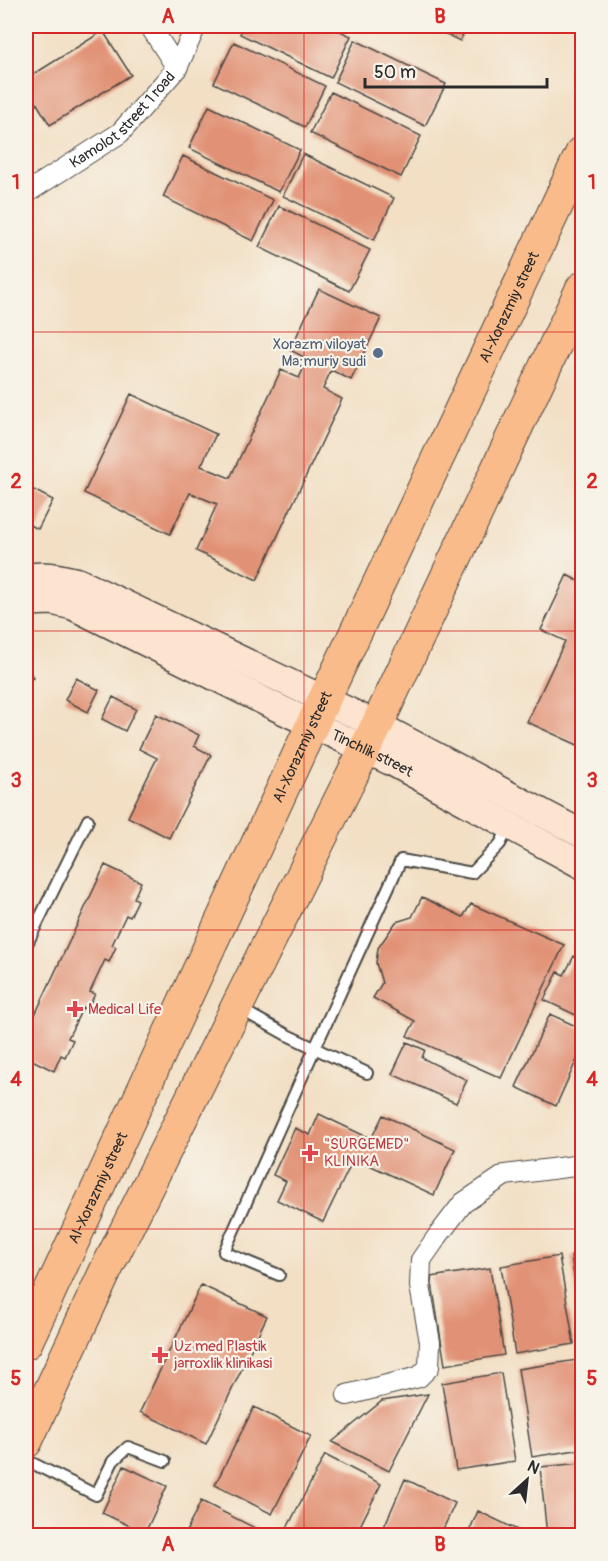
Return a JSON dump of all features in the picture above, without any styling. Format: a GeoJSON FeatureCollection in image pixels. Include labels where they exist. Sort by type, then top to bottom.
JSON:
{"type":"FeatureCollection","features":[{"type":"Feature","properties":{"kind":"main road","name":"Al-Xorazmiy street"},"geometry":{"type":"LineString","coordinates":[[26,1343],[319,711],[582,152]]}},
{"type":"Feature","properties":{"kind":"main road"},"geometry":{"type":"LineString","coordinates":[[26,1442],[106,1270],[371,737],[582,288]]}},
{"type":"Feature","properties":{"kind":"main road","name":"Tinchlik street"},"geometry":{"type":"LineString","coordinates":[[26,578],[51,576],[78,582],[319,711],[582,834]]}},
{"type":"Feature","properties":{"kind":"main road","name":"Tinchlik street"},"geometry":{"type":"LineString","coordinates":[[26,602],[52,601],[73,606],[264,701],[319,711]]}},
{"type":"Feature","properties":{"kind":"main road","name":"Tinchlik street"},"geometry":{"type":"LineString","coordinates":[[371,737],[394,763],[582,866]]}},
{"type":"Feature","properties":{"kind":"street"},"geometry":{"type":"LineString","coordinates":[[150,26],[177,68]]}},
{"type":"Feature","properties":{"kind":"street","name":"Kamolot street 1 road"},"geometry":{"type":"LineString","coordinates":[[26,193],[120,133],[177,68],[196,26]]}},
{"type":"Feature","properties":{"kind":"street"},"geometry":{"type":"LineString","coordinates":[[347,1395],[419,1377],[429,1367],[430,1342],[420,1286],[421,1260],[463,1203],[505,1175],[582,1165]]}},
{"type":"Feature","properties":{"kind":"lane"},"geometry":{"type":"LineString","coordinates":[[26,945],[88,820]]}},
{"type":"Feature","properties":{"kind":"lane"},"geometry":{"type":"LineString","coordinates":[[279,1275],[224,1252],[402,860],[472,873],[500,844],[509,826]]}},
{"type":"Feature","properties":{"kind":"lane"},"geometry":{"type":"LineString","coordinates":[[237,1007],[287,1035],[367,1074]]}},
{"type":"Feature","properties":{"kind":"lane"},"geometry":{"type":"LineString","coordinates":[[26,1460],[96,1495],[112,1461],[128,1447],[165,1461]]}},
{"type":"Feature","properties":{"kind":"building"},"geometry":{"type":"Polygon","coordinates":[[[244,26],[329,26],[351,36],[331,78],[240,34],[244,26]]]}},
{"type":"Feature","properties":{"kind":"building"},"geometry":{"type":"Polygon","coordinates":[[[429,26],[467,26],[460,41],[429,26]]]}},
{"type":"Feature","properties":{"kind":"building"},"geometry":{"type":"Polygon","coordinates":[[[103,31],[131,75],[50,125],[26,86],[26,79],[103,31]]]}},
{"type":"Feature","properties":{"kind":"building"},"geometry":{"type":"Polygon","coordinates":[[[355,40],[446,84],[425,126],[335,82],[355,40]]]}},
{"type":"Feature","properties":{"kind":"building"},"geometry":{"type":"Polygon","coordinates":[[[234,42],[325,86],[305,127],[214,83],[234,42]]]}},
{"type":"Feature","properties":{"kind":"building"},"geometry":{"type":"Polygon","coordinates":[[[331,92],[421,136],[401,177],[310,133],[331,92]]]}},
{"type":"Feature","properties":{"kind":"building"},"geometry":{"type":"Polygon","coordinates":[[[209,106],[300,150],[279,192],[189,148],[209,106]]]}},
{"type":"Feature","properties":{"kind":"building"},"geometry":{"type":"Polygon","coordinates":[[[303,154],[394,198],[374,240],[283,196],[303,154]]]}},
{"type":"Feature","properties":{"kind":"building"},"geometry":{"type":"Polygon","coordinates":[[[183,156],[273,200],[253,241],[163,197],[183,156]]]}},
{"type":"Feature","properties":{"kind":"building"},"geometry":{"type":"Polygon","coordinates":[[[279,206],[370,250],[349,291],[259,247],[279,206]]]}},
{"type":"Feature","properties":{"kind":"building"},"geometry":{"type":"Polygon","coordinates":[[[319,289],[381,318],[351,380],[331,370],[323,389],[342,399],[257,580],[196,551],[217,504],[190,493],[170,534],[84,493],[131,394],[216,434],[201,466],[230,478],[281,370],[299,378],[308,359],[290,350],[319,289]]]}},
{"type":"Feature","properties":{"kind":"building"},"geometry":{"type":"Polygon","coordinates":[[[26,486],[53,500],[38,529],[26,523],[26,486]]]}},
{"type":"Feature","properties":{"kind":"building"},"geometry":{"type":"Polygon","coordinates":[[[567,575],[582,583],[582,747],[527,722],[565,641],[541,630],[567,575]]]}},
{"type":"Feature","properties":{"kind":"building"},"geometry":{"type":"Polygon","coordinates":[[[26,663],[33,678],[26,682],[26,663]]]}},
{"type":"Feature","properties":{"kind":"building"},"geometry":{"type":"Polygon","coordinates":[[[76,678],[99,690],[88,712],[65,700],[76,678]]]}},
{"type":"Feature","properties":{"kind":"building"},"geometry":{"type":"Polygon","coordinates":[[[113,697],[136,709],[125,731],[102,719],[113,697]]]}},
{"type":"Feature","properties":{"kind":"building"},"geometry":{"type":"Polygon","coordinates":[[[156,714],[199,735],[194,746],[211,755],[169,838],[128,817],[157,758],[139,749],[156,714]]]}},
{"type":"Feature","properties":{"kind":"building"},"geometry":{"type":"Polygon","coordinates":[[[105,865],[141,882],[134,898],[138,900],[130,917],[126,915],[112,945],[116,947],[109,962],[105,960],[90,992],[95,994],[87,1010],[83,1007],[68,1038],[73,1040],[65,1057],[61,1055],[54,1071],[26,1057],[26,1034],[105,865]]]}},
{"type":"Feature","properties":{"kind":"building"},"geometry":{"type":"Polygon","coordinates":[[[422,897],[463,917],[471,904],[564,945],[501,1078],[407,1036],[415,1021],[373,998],[382,983],[376,963],[378,948],[396,922],[412,917],[422,897]]]}},
{"type":"Feature","properties":{"kind":"building"},"geometry":{"type":"Polygon","coordinates":[[[582,952],[582,1018],[544,1000],[558,972],[564,975],[574,956],[579,959],[582,952]]]}},
{"type":"Feature","properties":{"kind":"building"},"geometry":{"type":"Polygon","coordinates":[[[550,1014],[582,1029],[582,1048],[556,1106],[516,1087],[550,1014]]]}},
{"type":"Feature","properties":{"kind":"building"},"geometry":{"type":"Polygon","coordinates":[[[407,1042],[425,1050],[422,1058],[467,1080],[456,1103],[392,1074],[407,1042]]]}},
{"type":"Feature","properties":{"kind":"building"},"geometry":{"type":"Polygon","coordinates":[[[319,1114],[371,1139],[383,1115],[455,1149],[434,1195],[354,1158],[323,1222],[277,1200],[286,1181],[273,1175],[295,1128],[310,1135],[319,1114]]]}},
{"type":"Feature","properties":{"kind":"building"},"geometry":{"type":"Polygon","coordinates":[[[582,1254],[582,1322],[581,1322],[571,1256],[582,1254]]]}},
{"type":"Feature","properties":{"kind":"building"},"geometry":{"type":"Polygon","coordinates":[[[559,1256],[574,1344],[515,1354],[501,1266],[559,1256]]]}},
{"type":"Feature","properties":{"kind":"building"},"geometry":{"type":"Polygon","coordinates":[[[490,1268],[504,1355],[445,1365],[431,1277],[490,1268]]]}},
{"type":"Feature","properties":{"kind":"building"},"geometry":{"type":"Polygon","coordinates":[[[201,1285],[267,1316],[206,1444],[140,1412],[201,1285]]]}},
{"type":"Feature","properties":{"kind":"building"},"geometry":{"type":"Polygon","coordinates":[[[577,1360],[582,1394],[582,1449],[532,1457],[518,1369],[577,1360]]]}},
{"type":"Feature","properties":{"kind":"building"},"geometry":{"type":"Polygon","coordinates":[[[501,1373],[515,1461],[456,1470],[442,1383],[501,1373]]]}},
{"type":"Feature","properties":{"kind":"building"},"geometry":{"type":"Polygon","coordinates":[[[428,1394],[389,1471],[332,1442],[382,1401],[428,1394]]]}},
{"type":"Feature","properties":{"kind":"building"},"geometry":{"type":"Polygon","coordinates":[[[254,1407],[311,1436],[272,1514],[215,1485],[254,1407]]]}},
{"type":"Feature","properties":{"kind":"building"},"geometry":{"type":"Polygon","coordinates":[[[325,1455],[381,1484],[355,1536],[292,1536],[285,1532],[325,1455]]]}},
{"type":"Feature","properties":{"kind":"building"},"geometry":{"type":"Polygon","coordinates":[[[582,1463],[582,1536],[547,1536],[540,1467],[582,1463]]]}},
{"type":"Feature","properties":{"kind":"building"},"geometry":{"type":"Polygon","coordinates":[[[124,1466],[167,1486],[145,1533],[102,1513],[124,1466]]]}},
{"type":"Feature","properties":{"kind":"building"},"geometry":{"type":"Polygon","coordinates":[[[405,1479],[455,1503],[440,1536],[380,1536],[405,1479]]]}},
{"type":"Feature","properties":{"kind":"building"},"geometry":{"type":"Polygon","coordinates":[[[201,1501],[265,1533],[263,1536],[184,1536],[201,1501]]]}},
{"type":"Feature","properties":{"kind":"building"},"geometry":{"type":"Polygon","coordinates":[[[478,1511],[530,1536],[467,1536],[478,1511]]]}},
{"type":"Feature","properties":{"kind":"place","name":"Xorazm viloyat Ma;muriy sudi"},"geometry":{"type":"Point","coordinates":[378,353]}},
{"type":"Feature","properties":{"kind":"place","name":"Medical Life"},"geometry":{"type":"Point","coordinates":[75,1009]}},
{"type":"Feature","properties":{"kind":"place","name":"\"SURGEMED\" KLINIKA"},"geometry":{"type":"Point","coordinates":[310,1153]}},
{"type":"Feature","properties":{"kind":"place","name":"Uz med Plastik jarroxlik klinikasi"},"geometry":{"type":"Point","coordinates":[160,1355]}}]}
